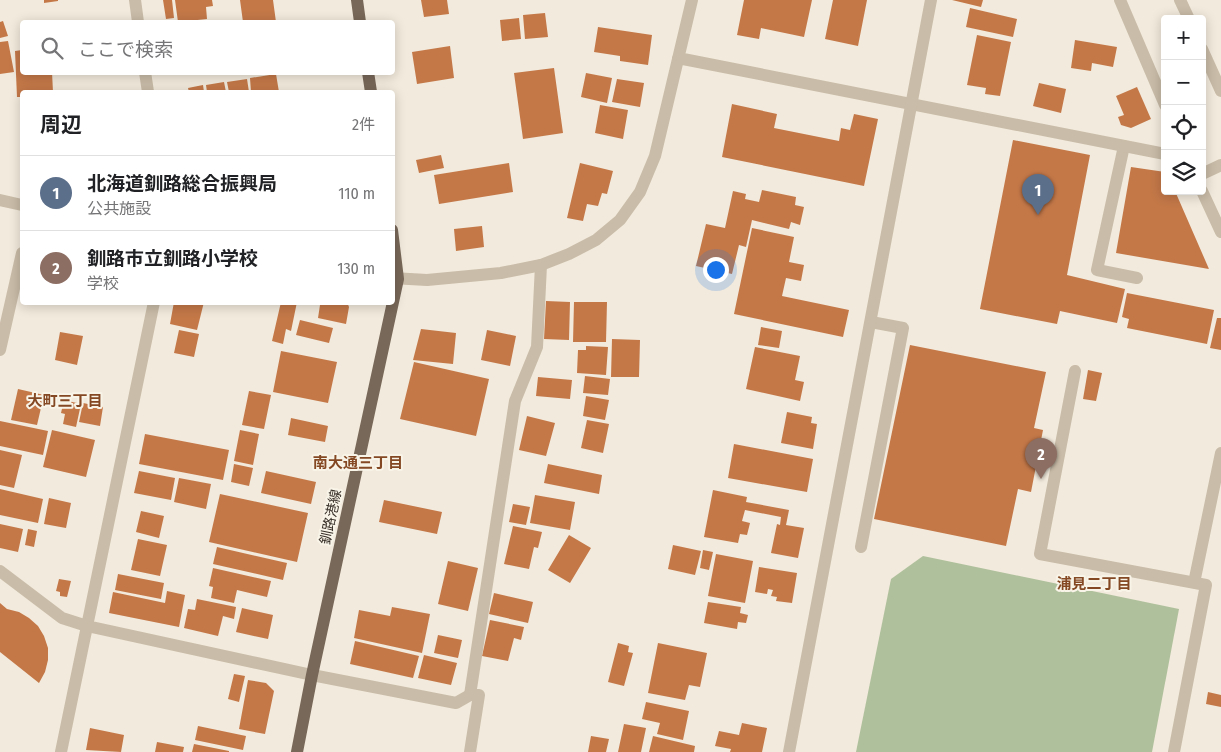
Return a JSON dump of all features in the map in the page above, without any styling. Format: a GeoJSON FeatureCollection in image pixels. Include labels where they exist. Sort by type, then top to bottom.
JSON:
{"type":"FeatureCollection","features":[{"type":"Feature","properties":{"kind":"main road"},"geometry":{"type":"LineString","coordinates":[[357,0],[360,20]]}},
{"type":"Feature","properties":{"kind":"main road"},"geometry":{"type":"LineString","coordinates":[[368,75],[371,90]]}},
{"type":"Feature","properties":{"kind":"main road","name":"釧路港線"},"geometry":{"type":"LineString","coordinates":[[298,752],[312,676],[389,305]]}},
{"type":"Feature","properties":{"kind":"street"},"geometry":{"type":"LineString","coordinates":[[135,0],[138,20]]}},
{"type":"Feature","properties":{"kind":"street"},"geometry":{"type":"LineString","coordinates":[[395,278],[427,280],[501,273],[541,265],[569,254],[596,240],[620,220],[640,192],[655,156],[692,0]]}},
{"type":"Feature","properties":{"kind":"street"},"geometry":{"type":"LineString","coordinates":[[789,752],[931,0]]}},
{"type":"Feature","properties":{"kind":"street"},"geometry":{"type":"LineString","coordinates":[[1120,0],[1161,96]]}},
{"type":"Feature","properties":{"kind":"street"},"geometry":{"type":"LineString","coordinates":[[1180,0],[1186,15]]}},
{"type":"Feature","properties":{"kind":"street"},"geometry":{"type":"LineString","coordinates":[[678,58],[1161,153]]}},
{"type":"Feature","properties":{"kind":"street"},"geometry":{"type":"LineString","coordinates":[[1206,58],[1221,90]]}},
{"type":"Feature","properties":{"kind":"street"},"geometry":{"type":"LineString","coordinates":[[145,75],[148,90]]}},
{"type":"Feature","properties":{"kind":"street"},"geometry":{"type":"LineString","coordinates":[[1124,146],[1097,270],[1137,278]]}},
{"type":"Feature","properties":{"kind":"street"},"geometry":{"type":"LineString","coordinates":[[1206,172],[1221,165]]}},
{"type":"Feature","properties":{"kind":"street"},"geometry":{"type":"LineString","coordinates":[[1204,195],[1221,232]]}},
{"type":"Feature","properties":{"kind":"street"},"geometry":{"type":"LineString","coordinates":[[0,200],[20,205]]}},
{"type":"Feature","properties":{"kind":"street"},"geometry":{"type":"LineString","coordinates":[[0,350],[20,262]]}},
{"type":"Feature","properties":{"kind":"street"},"geometry":{"type":"LineString","coordinates":[[470,694],[515,401],[537,347],[541,265]]}},
{"type":"Feature","properties":{"kind":"street"},"geometry":{"type":"LineString","coordinates":[[61,752],[153,305]]}},
{"type":"Feature","properties":{"kind":"street"},"geometry":{"type":"LineString","coordinates":[[860,547],[903,328],[871,322]]}},
{"type":"Feature","properties":{"kind":"street"},"geometry":{"type":"LineString","coordinates":[[1075,371],[1040,554],[1206,585],[1174,752]]}},
{"type":"Feature","properties":{"kind":"street"},"geometry":{"type":"LineString","coordinates":[[1194,582],[1221,452]]}},
{"type":"Feature","properties":{"kind":"street"},"geometry":{"type":"LineString","coordinates":[[0,571],[62,618],[88,626],[312,676],[456,703],[470,694],[479,695],[470,752]]}},
{"type":"Feature","properties":{"kind":"green space"},"geometry":{"type":"Polygon","coordinates":[[[923,556],[1179,609],[1152,752],[856,752],[891,579],[923,556]]]}},
{"type":"Feature","properties":{"kind":"building"},"geometry":{"type":"Polygon","coordinates":[[[44,0],[58,0],[58,1],[44,3],[44,0]]]}},
{"type":"Feature","properties":{"kind":"building"},"geometry":{"type":"Polygon","coordinates":[[[163,0],[172,0],[174,18],[166,19],[163,0]]]}},
{"type":"Feature","properties":{"kind":"building"},"geometry":{"type":"Polygon","coordinates":[[[175,0],[212,0],[213,6],[206,7],[207,19],[178,20],[175,0]]]}},
{"type":"Feature","properties":{"kind":"building"},"geometry":{"type":"Polygon","coordinates":[[[240,0],[273,0],[276,20],[243,20],[240,0]]]}},
{"type":"Feature","properties":{"kind":"building"},"geometry":{"type":"Polygon","coordinates":[[[421,0],[447,0],[449,14],[424,17],[421,0]]]}},
{"type":"Feature","properties":{"kind":"building"},"geometry":{"type":"Polygon","coordinates":[[[744,0],[812,0],[804,37],[761,28],[759,39],[737,35],[744,0]]]}},
{"type":"Feature","properties":{"kind":"building"},"geometry":{"type":"Polygon","coordinates":[[[833,0],[867,0],[858,46],[825,39],[833,0]]]}},
{"type":"Feature","properties":{"kind":"building"},"geometry":{"type":"Polygon","coordinates":[[[952,0],[983,0],[981,7],[952,0]]]}},
{"type":"Feature","properties":{"kind":"building"},"geometry":{"type":"Polygon","coordinates":[[[970,8],[1017,19],[1013,37],[966,27],[970,8]]]}},
{"type":"Feature","properties":{"kind":"building"},"geometry":{"type":"Polygon","coordinates":[[[545,13],[548,37],[525,39],[523,15],[545,13]]]}},
{"type":"Feature","properties":{"kind":"building"},"geometry":{"type":"Polygon","coordinates":[[[519,18],[521,39],[502,41],[500,20],[519,18]]]}},
{"type":"Feature","properties":{"kind":"building"},"geometry":{"type":"Polygon","coordinates":[[[3,21],[8,36],[0,38],[0,22],[3,21]]]}},
{"type":"Feature","properties":{"kind":"building"},"geometry":{"type":"Polygon","coordinates":[[[598,27],[652,35],[648,65],[620,61],[620,56],[594,52],[598,27]]]}},
{"type":"Feature","properties":{"kind":"building"},"geometry":{"type":"Polygon","coordinates":[[[977,35],[1011,42],[1000,96],[985,94],[986,88],[967,85],[977,35]]]}},
{"type":"Feature","properties":{"kind":"building"},"geometry":{"type":"Polygon","coordinates":[[[1075,40],[1117,47],[1113,67],[1092,63],[1091,71],[1071,68],[1075,40]]]}},
{"type":"Feature","properties":{"kind":"building"},"geometry":{"type":"Polygon","coordinates":[[[8,41],[14,72],[0,74],[0,42],[8,41]]]}},
{"type":"Feature","properties":{"kind":"building"},"geometry":{"type":"Polygon","coordinates":[[[450,46],[454,78],[417,84],[412,52],[450,46]]]}},
{"type":"Feature","properties":{"kind":"building"},"geometry":{"type":"Polygon","coordinates":[[[20,50],[20,75],[52,75],[53,90],[20,90],[20,97],[17,97],[15,51],[20,50]]]}},
{"type":"Feature","properties":{"kind":"building"},"geometry":{"type":"Polygon","coordinates":[[[554,68],[563,133],[523,139],[514,73],[554,68]]]}},
{"type":"Feature","properties":{"kind":"building"},"geometry":{"type":"Polygon","coordinates":[[[586,73],[612,78],[607,103],[581,97],[586,73]]]}},
{"type":"Feature","properties":{"kind":"building"},"geometry":{"type":"Polygon","coordinates":[[[276,75],[279,90],[251,90],[250,78],[276,75]]]}},
{"type":"Feature","properties":{"kind":"building"},"geometry":{"type":"Polygon","coordinates":[[[247,79],[249,90],[229,90],[227,82],[247,79]]]}},
{"type":"Feature","properties":{"kind":"building"},"geometry":{"type":"Polygon","coordinates":[[[617,79],[644,83],[640,107],[612,102],[617,79]]]}},
{"type":"Feature","properties":{"kind":"building"},"geometry":{"type":"Polygon","coordinates":[[[224,82],[226,90],[207,90],[206,85],[224,82]]]}},
{"type":"Feature","properties":{"kind":"building"},"geometry":{"type":"Polygon","coordinates":[[[1039,83],[1066,89],[1061,113],[1033,106],[1039,83]]]}},
{"type":"Feature","properties":{"kind":"building"},"geometry":{"type":"Polygon","coordinates":[[[203,85],[204,90],[188,90],[188,88],[203,85]]]}},
{"type":"Feature","properties":{"kind":"building"},"geometry":{"type":"Polygon","coordinates":[[[1137,87],[1151,119],[1131,128],[1121,125],[1118,117],[1124,115],[1116,96],[1137,87]]]}},
{"type":"Feature","properties":{"kind":"building"},"geometry":{"type":"Polygon","coordinates":[[[732,104],[777,114],[774,128],[839,141],[841,128],[850,130],[854,114],[878,119],[864,186],[722,157],[732,104]]]}},
{"type":"Feature","properties":{"kind":"building"},"geometry":{"type":"Polygon","coordinates":[[[600,105],[628,110],[623,139],[595,133],[600,105]]]}},
{"type":"Feature","properties":{"kind":"building"},"geometry":{"type":"Polygon","coordinates":[[[1013,140],[1090,155],[1067,275],[1125,289],[1117,323],[1060,311],[1057,324],[980,309],[1013,140]]]}},
{"type":"Feature","properties":{"kind":"building"},"geometry":{"type":"Polygon","coordinates":[[[441,155],[444,168],[419,173],[416,160],[441,155]]]}},
{"type":"Feature","properties":{"kind":"building"},"geometry":{"type":"Polygon","coordinates":[[[509,163],[513,192],[439,204],[434,175],[509,163]]]}},
{"type":"Feature","properties":{"kind":"building"},"geometry":{"type":"Polygon","coordinates":[[[580,163],[613,171],[607,194],[602,193],[598,206],[587,204],[583,221],[567,218],[580,163]]]}},
{"type":"Feature","properties":{"kind":"building"},"geometry":{"type":"Polygon","coordinates":[[[1131,167],[1161,171],[1161,195],[1177,195],[1209,269],[1116,253],[1131,167]]]}},
{"type":"Feature","properties":{"kind":"building"},"geometry":{"type":"Polygon","coordinates":[[[762,190],[796,197],[795,205],[804,207],[800,225],[791,222],[789,229],[752,220],[746,247],[739,245],[732,274],[696,266],[706,224],[725,228],[733,191],[746,194],[745,199],[759,202],[762,190]]]}},
{"type":"Feature","properties":{"kind":"building"},"geometry":{"type":"Polygon","coordinates":[[[482,226],[484,247],[456,251],[454,229],[482,226]]]}},
{"type":"Feature","properties":{"kind":"building"},"geometry":{"type":"Polygon","coordinates":[[[752,228],[794,237],[789,262],[804,265],[801,281],[786,278],[782,296],[849,310],[843,337],[734,314],[752,228]]]}},
{"type":"Feature","properties":{"kind":"building"},"geometry":{"type":"Polygon","coordinates":[[[1127,293],[1214,310],[1207,344],[1127,328],[1129,319],[1122,317],[1127,293]]]}},
{"type":"Feature","properties":{"kind":"building"},"geometry":{"type":"Polygon","coordinates":[[[546,301],[570,302],[569,340],[544,339],[546,301]]]}},
{"type":"Feature","properties":{"kind":"building"},"geometry":{"type":"Polygon","coordinates":[[[574,302],[607,302],[606,342],[573,342],[574,302]]]}},
{"type":"Feature","properties":{"kind":"building"},"geometry":{"type":"Polygon","coordinates":[[[173,305],[203,305],[197,330],[170,324],[173,305]]]}},
{"type":"Feature","properties":{"kind":"building"},"geometry":{"type":"Polygon","coordinates":[[[280,305],[296,305],[291,331],[286,329],[283,344],[272,341],[280,305]]]}},
{"type":"Feature","properties":{"kind":"building"},"geometry":{"type":"Polygon","coordinates":[[[320,305],[348,305],[346,324],[318,318],[320,305]]]}},
{"type":"Feature","properties":{"kind":"building"},"geometry":{"type":"Polygon","coordinates":[[[1217,318],[1221,318],[1221,350],[1210,348],[1217,318]]]}},
{"type":"Feature","properties":{"kind":"building"},"geometry":{"type":"Polygon","coordinates":[[[300,320],[333,328],[329,343],[296,335],[300,320]]]}},
{"type":"Feature","properties":{"kind":"building"},"geometry":{"type":"Polygon","coordinates":[[[761,327],[782,331],[779,348],[758,345],[761,327]]]}},
{"type":"Feature","properties":{"kind":"building"},"geometry":{"type":"Polygon","coordinates":[[[421,329],[456,333],[453,364],[413,360],[421,329]]]}},
{"type":"Feature","properties":{"kind":"building"},"geometry":{"type":"Polygon","coordinates":[[[179,330],[199,334],[194,357],[174,353],[179,330]]]}},
{"type":"Feature","properties":{"kind":"building"},"geometry":{"type":"Polygon","coordinates":[[[487,330],[516,336],[510,366],[481,360],[487,330]]]}},
{"type":"Feature","properties":{"kind":"building"},"geometry":{"type":"Polygon","coordinates":[[[60,332],[83,336],[77,365],[55,360],[60,332]]]}},
{"type":"Feature","properties":{"kind":"building"},"geometry":{"type":"Polygon","coordinates":[[[612,339],[640,340],[639,377],[611,377],[612,339]]]}},
{"type":"Feature","properties":{"kind":"building"},"geometry":{"type":"Polygon","coordinates":[[[910,345],[1046,372],[1034,428],[1043,430],[1031,492],[1018,489],[1006,546],[874,519],[910,345]]]}},
{"type":"Feature","properties":{"kind":"building"},"geometry":{"type":"Polygon","coordinates":[[[586,346],[608,347],[606,375],[577,373],[578,350],[586,350],[586,346]]]}},
{"type":"Feature","properties":{"kind":"building"},"geometry":{"type":"Polygon","coordinates":[[[755,347],[800,356],[795,380],[804,382],[800,401],[746,389],[755,347]]]}},
{"type":"Feature","properties":{"kind":"building"},"geometry":{"type":"Polygon","coordinates":[[[281,351],[337,362],[328,403],[273,392],[281,351]]]}},
{"type":"Feature","properties":{"kind":"building"},"geometry":{"type":"Polygon","coordinates":[[[414,362],[489,379],[476,436],[400,419],[414,362]]]}},
{"type":"Feature","properties":{"kind":"building"},"geometry":{"type":"Polygon","coordinates":[[[1088,370],[1102,373],[1096,401],[1083,399],[1088,370]]]}},
{"type":"Feature","properties":{"kind":"building"},"geometry":{"type":"Polygon","coordinates":[[[585,376],[610,379],[608,395],[583,393],[585,376]]]}},
{"type":"Feature","properties":{"kind":"building"},"geometry":{"type":"Polygon","coordinates":[[[538,377],[572,380],[570,399],[536,396],[538,377]]]}},
{"type":"Feature","properties":{"kind":"building"},"geometry":{"type":"Polygon","coordinates":[[[18,389],[44,395],[37,425],[11,420],[18,389]]]}},
{"type":"Feature","properties":{"kind":"building"},"geometry":{"type":"Polygon","coordinates":[[[249,391],[271,395],[264,429],[242,425],[249,391]]]}},
{"type":"Feature","properties":{"kind":"building"},"geometry":{"type":"Polygon","coordinates":[[[586,396],[609,400],[605,420],[583,416],[586,396]]]}},
{"type":"Feature","properties":{"kind":"building"},"geometry":{"type":"Polygon","coordinates":[[[64,400],[81,404],[76,427],[63,424],[65,414],[61,413],[64,400]]]}},
{"type":"Feature","properties":{"kind":"building"},"geometry":{"type":"Polygon","coordinates":[[[83,403],[103,407],[100,426],[79,422],[83,403]]]}},
{"type":"Feature","properties":{"kind":"building"},"geometry":{"type":"Polygon","coordinates":[[[787,412],[812,417],[811,423],[817,424],[813,449],[781,443],[787,412]]]}},
{"type":"Feature","properties":{"kind":"building"},"geometry":{"type":"Polygon","coordinates":[[[527,416],[555,423],[546,456],[519,450],[527,416]]]}},
{"type":"Feature","properties":{"kind":"building"},"geometry":{"type":"Polygon","coordinates":[[[291,418],[328,426],[325,442],[288,435],[291,418]]]}},
{"type":"Feature","properties":{"kind":"building"},"geometry":{"type":"Polygon","coordinates":[[[587,420],[609,424],[603,453],[581,448],[587,420]]]}},
{"type":"Feature","properties":{"kind":"building"},"geometry":{"type":"Polygon","coordinates":[[[0,421],[48,431],[43,455],[0,446],[0,421]]]}},
{"type":"Feature","properties":{"kind":"building"},"geometry":{"type":"Polygon","coordinates":[[[52,430],[95,440],[86,477],[43,467],[52,430]]]}},
{"type":"Feature","properties":{"kind":"building"},"geometry":{"type":"Polygon","coordinates":[[[240,430],[259,434],[253,465],[234,461],[240,430]]]}},
{"type":"Feature","properties":{"kind":"building"},"geometry":{"type":"Polygon","coordinates":[[[145,434],[229,450],[223,480],[139,464],[145,434]]]}},
{"type":"Feature","properties":{"kind":"building"},"geometry":{"type":"Polygon","coordinates":[[[734,444],[813,459],[807,492],[728,478],[734,444]]]}},
{"type":"Feature","properties":{"kind":"building"},"geometry":{"type":"Polygon","coordinates":[[[0,450],[22,455],[14,488],[0,485],[0,450]]]}},
{"type":"Feature","properties":{"kind":"building"},"geometry":{"type":"Polygon","coordinates":[[[234,464],[253,468],[249,486],[231,482],[234,464]]]}},
{"type":"Feature","properties":{"kind":"building"},"geometry":{"type":"Polygon","coordinates":[[[548,464],[602,475],[599,494],[544,483],[548,464]]]}},
{"type":"Feature","properties":{"kind":"building"},"geometry":{"type":"Polygon","coordinates":[[[139,471],[175,478],[171,500],[134,493],[139,471]]]}},
{"type":"Feature","properties":{"kind":"building"},"geometry":{"type":"Polygon","coordinates":[[[266,471],[316,482],[311,504],[261,493],[266,471]]]}},
{"type":"Feature","properties":{"kind":"building"},"geometry":{"type":"Polygon","coordinates":[[[179,478],[211,484],[206,509],[174,502],[179,478]]]}},
{"type":"Feature","properties":{"kind":"building"},"geometry":{"type":"Polygon","coordinates":[[[0,489],[43,499],[38,523],[0,515],[0,489]]]}},
{"type":"Feature","properties":{"kind":"building"},"geometry":{"type":"Polygon","coordinates":[[[713,490],[747,497],[746,502],[789,510],[786,525],[804,528],[798,558],[771,553],[777,524],[780,525],[781,517],[745,510],[742,521],[750,523],[747,535],[740,534],[738,543],[704,537],[713,490]]]}},
{"type":"Feature","properties":{"kind":"building"},"geometry":{"type":"Polygon","coordinates":[[[220,494],[308,513],[297,562],[209,542],[220,494]]]}},
{"type":"Feature","properties":{"kind":"building"},"geometry":{"type":"Polygon","coordinates":[[[535,495],[575,502],[570,530],[530,523],[535,495]]]}},
{"type":"Feature","properties":{"kind":"building"},"geometry":{"type":"Polygon","coordinates":[[[49,498],[71,503],[66,528],[44,524],[49,498]]]}},
{"type":"Feature","properties":{"kind":"building"},"geometry":{"type":"Polygon","coordinates":[[[384,500],[442,512],[437,534],[379,522],[384,500]]]}},
{"type":"Feature","properties":{"kind":"building"},"geometry":{"type":"Polygon","coordinates":[[[513,504],[530,507],[526,525],[509,522],[513,504]]]}},
{"type":"Feature","properties":{"kind":"building"},"geometry":{"type":"Polygon","coordinates":[[[141,511],[164,516],[159,538],[136,532],[141,511]]]}},
{"type":"Feature","properties":{"kind":"building"},"geometry":{"type":"Polygon","coordinates":[[[0,524],[23,529],[18,552],[0,548],[0,524]]]}},
{"type":"Feature","properties":{"kind":"building"},"geometry":{"type":"Polygon","coordinates":[[[513,526],[542,532],[538,548],[534,547],[529,569],[504,564],[513,526]]]}},
{"type":"Feature","properties":{"kind":"building"},"geometry":{"type":"Polygon","coordinates":[[[28,529],[37,531],[34,547],[25,545],[28,529]]]}},
{"type":"Feature","properties":{"kind":"building"},"geometry":{"type":"Polygon","coordinates":[[[569,535],[591,548],[570,583],[548,570],[569,535]]]}},
{"type":"Feature","properties":{"kind":"building"},"geometry":{"type":"Polygon","coordinates":[[[138,539],[167,545],[160,576],[131,570],[138,539]]]}},
{"type":"Feature","properties":{"kind":"building"},"geometry":{"type":"Polygon","coordinates":[[[673,545],[701,551],[695,575],[668,569],[673,545]]]}},
{"type":"Feature","properties":{"kind":"building"},"geometry":{"type":"Polygon","coordinates":[[[217,547],[287,563],[283,580],[213,564],[217,547]]]}},
{"type":"Feature","properties":{"kind":"building"},"geometry":{"type":"Polygon","coordinates":[[[703,550],[713,552],[709,570],[700,568],[703,550]]]}},
{"type":"Feature","properties":{"kind":"building"},"geometry":{"type":"Polygon","coordinates":[[[716,554],[753,561],[745,603],[708,596],[716,554]]]}},
{"type":"Feature","properties":{"kind":"building"},"geometry":{"type":"Polygon","coordinates":[[[448,561],[478,568],[468,611],[438,604],[448,561]]]}},
{"type":"Feature","properties":{"kind":"building"},"geometry":{"type":"Polygon","coordinates":[[[759,567],[797,573],[792,603],[776,601],[777,597],[771,596],[773,590],[768,589],[767,594],[755,592],[759,567]]]}},
{"type":"Feature","properties":{"kind":"building"},"geometry":{"type":"Polygon","coordinates":[[[213,568],[271,581],[267,597],[237,590],[234,603],[211,598],[213,587],[209,586],[213,568]]]}},
{"type":"Feature","properties":{"kind":"building"},"geometry":{"type":"Polygon","coordinates":[[[118,574],[164,583],[161,599],[115,590],[118,574]]]}},
{"type":"Feature","properties":{"kind":"building"},"geometry":{"type":"Polygon","coordinates":[[[59,579],[71,581],[67,597],[60,596],[60,592],[56,591],[59,579]]]}},
{"type":"Feature","properties":{"kind":"building"},"geometry":{"type":"Polygon","coordinates":[[[167,591],[185,595],[179,627],[109,613],[113,592],[165,603],[167,591]]]}},
{"type":"Feature","properties":{"kind":"building"},"geometry":{"type":"Polygon","coordinates":[[[494,593],[533,602],[528,623],[489,614],[494,593]]]}},
{"type":"Feature","properties":{"kind":"building"},"geometry":{"type":"Polygon","coordinates":[[[197,599],[236,607],[234,619],[223,616],[218,636],[184,628],[188,609],[195,610],[197,599]]]}},
{"type":"Feature","properties":{"kind":"building"},"geometry":{"type":"Polygon","coordinates":[[[708,602],[741,607],[740,613],[748,615],[746,623],[738,622],[737,629],[704,623],[708,602]]]}},
{"type":"Feature","properties":{"kind":"building"},"geometry":{"type":"Polygon","coordinates":[[[0,603],[7,609],[19,612],[29,618],[38,626],[44,636],[48,648],[48,660],[45,672],[39,683],[0,652],[0,603]]]}},
{"type":"Feature","properties":{"kind":"building"},"geometry":{"type":"Polygon","coordinates":[[[392,607],[430,614],[422,653],[354,638],[359,610],[390,616],[392,607]]]}},
{"type":"Feature","properties":{"kind":"building"},"geometry":{"type":"Polygon","coordinates":[[[242,608],[273,615],[268,639],[236,632],[242,608]]]}},
{"type":"Feature","properties":{"kind":"building"},"geometry":{"type":"Polygon","coordinates":[[[490,620],[524,627],[521,640],[514,638],[508,661],[482,656],[490,620]]]}},
{"type":"Feature","properties":{"kind":"building"},"geometry":{"type":"Polygon","coordinates":[[[438,635],[462,640],[458,658],[434,653],[438,635]]]}},
{"type":"Feature","properties":{"kind":"building"},"geometry":{"type":"Polygon","coordinates":[[[355,641],[419,656],[413,678],[350,664],[355,641]]]}},
{"type":"Feature","properties":{"kind":"building"},"geometry":{"type":"Polygon","coordinates":[[[618,643],[629,646],[628,652],[633,653],[624,686],[608,682],[618,643]]]}},
{"type":"Feature","properties":{"kind":"building"},"geometry":{"type":"Polygon","coordinates":[[[658,643],[707,653],[700,687],[689,685],[685,700],[648,693],[658,643]]]}},
{"type":"Feature","properties":{"kind":"building"},"geometry":{"type":"Polygon","coordinates":[[[424,655],[457,663],[451,685],[418,678],[424,655]]]}},
{"type":"Feature","properties":{"kind":"building"},"geometry":{"type":"Polygon","coordinates":[[[234,674],[245,676],[239,702],[228,699],[234,674]]]}},
{"type":"Feature","properties":{"kind":"building"},"geometry":{"type":"Polygon","coordinates":[[[248,680],[266,683],[274,691],[265,734],[239,729],[248,680]]]}},
{"type":"Feature","properties":{"kind":"building"},"geometry":{"type":"Polygon","coordinates":[[[1208,692],[1221,695],[1221,707],[1206,704],[1208,692]]]}},
{"type":"Feature","properties":{"kind":"building"},"geometry":{"type":"Polygon","coordinates":[[[646,702],[689,711],[683,740],[657,734],[660,723],[642,719],[646,702]]]}},
{"type":"Feature","properties":{"kind":"building"},"geometry":{"type":"Polygon","coordinates":[[[742,723],[767,728],[762,752],[730,752],[731,749],[715,746],[719,731],[739,735],[742,723]]]}},
{"type":"Feature","properties":{"kind":"building"},"geometry":{"type":"Polygon","coordinates":[[[624,724],[646,728],[641,752],[618,752],[624,724]]]}},
{"type":"Feature","properties":{"kind":"building"},"geometry":{"type":"Polygon","coordinates":[[[198,726],[246,736],[243,750],[195,740],[198,726]]]}},
{"type":"Feature","properties":{"kind":"building"},"geometry":{"type":"Polygon","coordinates":[[[90,728],[124,735],[121,752],[86,750],[90,728]]]}},
{"type":"Feature","properties":{"kind":"building"},"geometry":{"type":"Polygon","coordinates":[[[591,736],[609,739],[606,752],[588,752],[591,736]]]}},
{"type":"Feature","properties":{"kind":"building"},"geometry":{"type":"Polygon","coordinates":[[[653,736],[695,746],[694,752],[649,752],[653,736]]]}},
{"type":"Feature","properties":{"kind":"building"},"geometry":{"type":"Polygon","coordinates":[[[157,742],[184,747],[183,752],[155,752],[157,742]]]}},
{"type":"Feature","properties":{"kind":"building"},"geometry":{"type":"Polygon","coordinates":[[[194,744],[229,751],[229,752],[192,752],[194,744]]]}},
{"type":"Feature","properties":{"kind":"place","name":"北海道釧路総合振興局"},"geometry":{"type":"Point","coordinates":[1038,215]}},
{"type":"Feature","properties":{"kind":"place","name":"釧路市立釧路小学校"},"geometry":{"type":"Point","coordinates":[1041,479]}},
{"type":"Feature","properties":{"kind":"district","name":"大町三丁目"},"geometry":{"type":"Point","coordinates":[65,401]}},
{"type":"Feature","properties":{"kind":"district","name":"南大通三丁目"},"geometry":{"type":"Point","coordinates":[358,463]}},
{"type":"Feature","properties":{"kind":"district","name":"浦見二丁目"},"geometry":{"type":"Point","coordinates":[1094,584]}}]}
